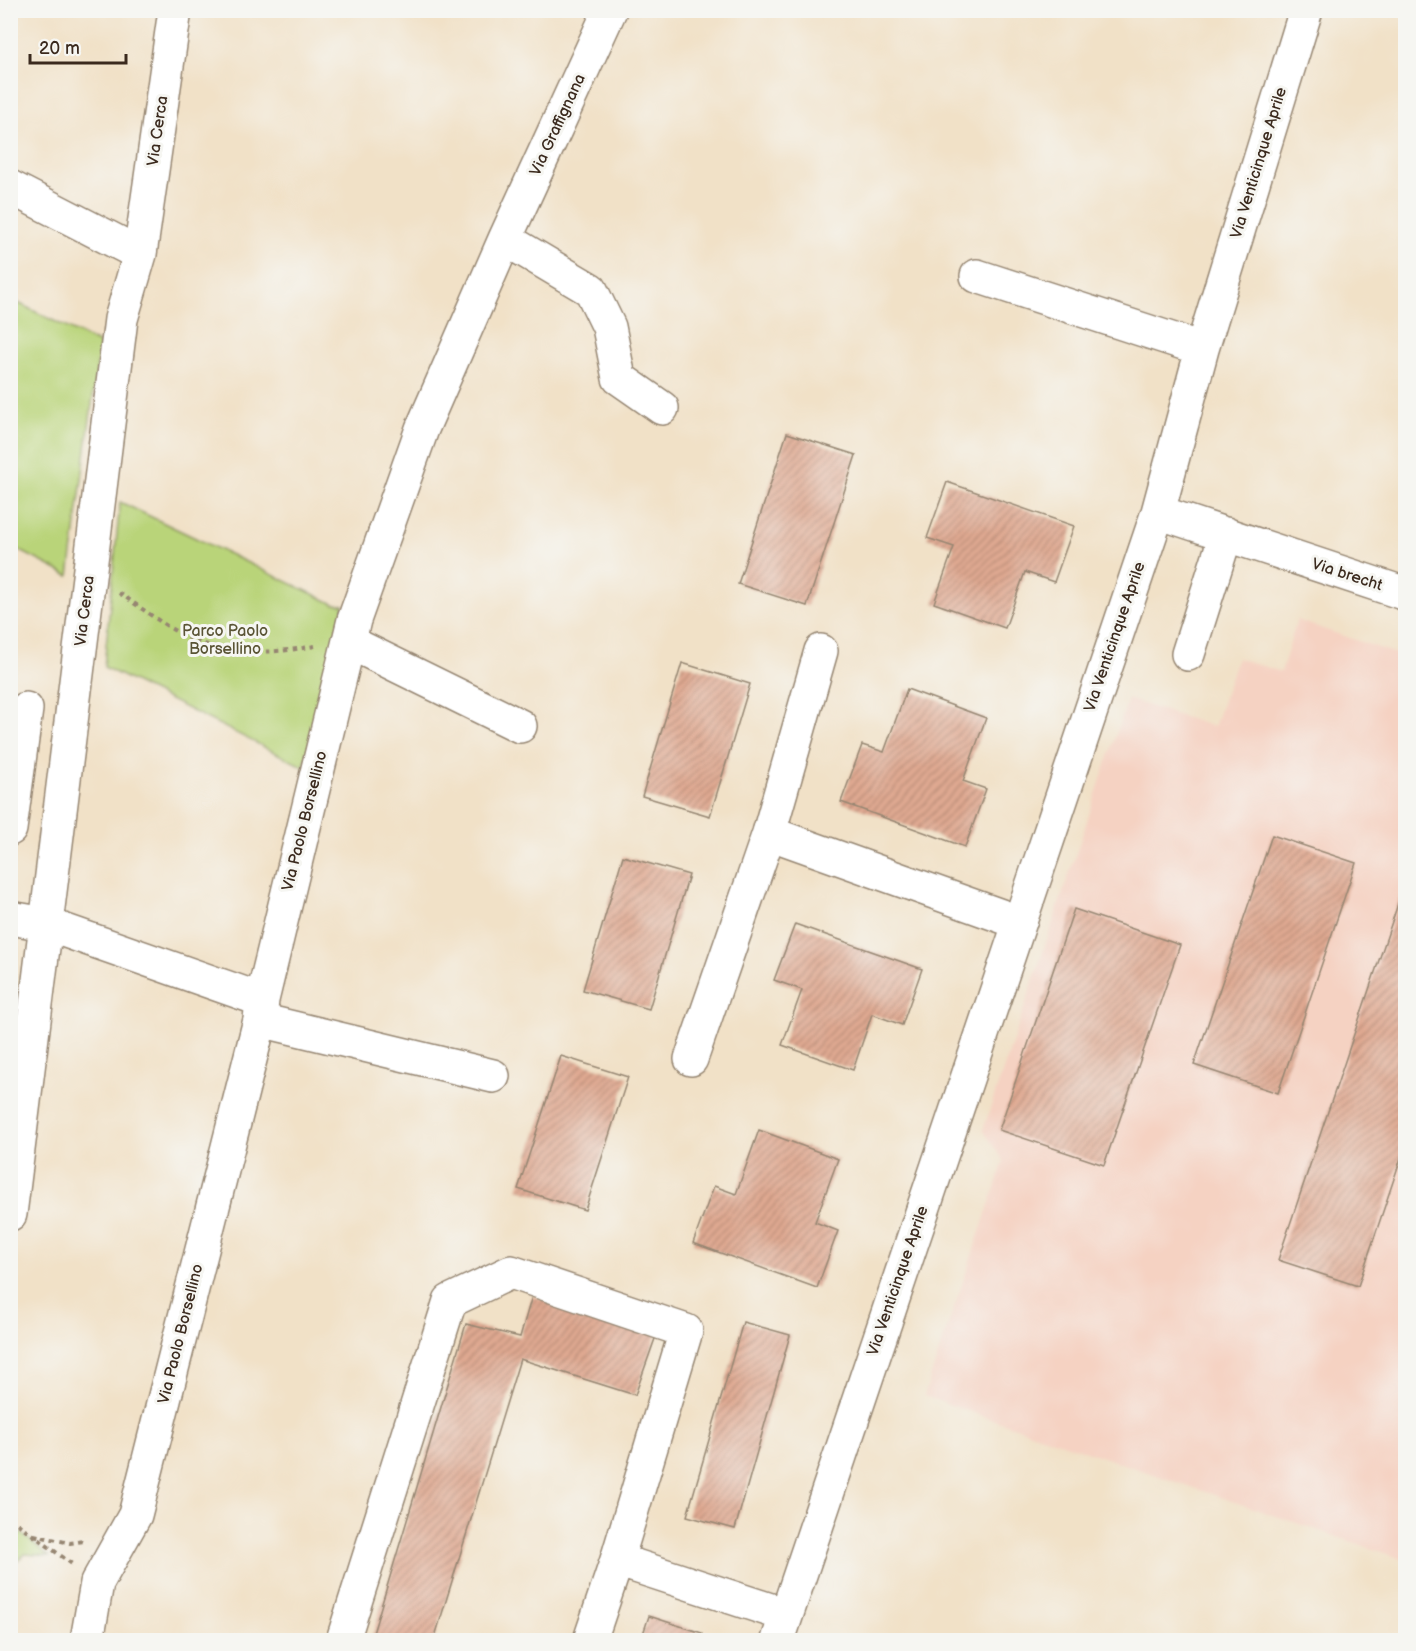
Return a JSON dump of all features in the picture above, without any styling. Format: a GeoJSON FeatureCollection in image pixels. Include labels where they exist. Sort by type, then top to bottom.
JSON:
{"type":"FeatureCollection","features":[{"type":"Feature","properties":{"kind":"street","name":"Via Cerca"},"geometry":{"type":"LineString","coordinates":[[12,1193],[121,319],[140,254],[175,10]]}},
{"type":"Feature","properties":{"kind":"street","name":"Via Graffignana"},"geometry":{"type":"LineString","coordinates":[[422,429],[505,239],[610,10]]}},
{"type":"Feature","properties":{"kind":"street","name":"Via Venticinque Aprile"},"geometry":{"type":"LineString","coordinates":[[782,1628],[1158,512],[1202,350],[1306,10]]}},
{"type":"Feature","properties":{"kind":"street"},"geometry":{"type":"LineString","coordinates":[[10,187],[140,254]]}},
{"type":"Feature","properties":{"kind":"street"},"geometry":{"type":"LineString","coordinates":[[505,239],[591,290],[609,327],[619,378],[662,408]]}},
{"type":"Feature","properties":{"kind":"street"},"geometry":{"type":"LineString","coordinates":[[977,276],[1202,350]]}},
{"type":"Feature","properties":{"kind":"street","name":"Via Paolo Borsellino"},"geometry":{"type":"LineString","coordinates":[[87,1641],[97,1583],[135,1515],[261,1010],[354,620],[422,429]]}},
{"type":"Feature","properties":{"kind":"street","name":"Via brecht"},"geometry":{"type":"LineString","coordinates":[[1158,512],[1406,594]]}},
{"type":"Feature","properties":{"kind":"street"},"geometry":{"type":"LineString","coordinates":[[1188,654],[1226,534]]}},
{"type":"Feature","properties":{"kind":"street"},"geometry":{"type":"LineString","coordinates":[[349,642],[520,726]]}},
{"type":"Feature","properties":{"kind":"street"},"geometry":{"type":"LineString","coordinates":[[691,1059],[769,833],[821,651]]}},
{"type":"Feature","properties":{"kind":"street"},"geometry":{"type":"LineString","coordinates":[[11,822],[18,706],[71,722]]}},
{"type":"Feature","properties":{"kind":"street"},"geometry":{"type":"LineString","coordinates":[[769,833],[1018,922]]}},
{"type":"Feature","properties":{"kind":"street"},"geometry":{"type":"LineString","coordinates":[[10,918],[46,924],[261,1010],[493,1076]]}},
{"type":"Feature","properties":{"kind":"street"},"geometry":{"type":"LineString","coordinates":[[343,1641],[450,1301],[511,1272],[686,1331],[617,1560],[590,1641]]}},
{"type":"Feature","properties":{"kind":"street"},"geometry":{"type":"LineString","coordinates":[[617,1560],[782,1628]]}},
{"type":"Feature","properties":{"kind":"path"},"geometry":{"type":"LineString","coordinates":[[89,581],[108,586],[185,636],[226,651],[282,652],[333,642],[349,642]]}},
{"type":"Feature","properties":{"kind":"path"},"geometry":{"type":"LineString","coordinates":[[10,1518],[97,1583]]}},
{"type":"Feature","properties":{"kind":"shaded area"},"geometry":{"type":"Polygon","coordinates":[[[1297,620],[1405,657],[1405,1560],[924,1396],[1004,1161],[983,1130],[1128,699],[1214,727],[1237,658],[1281,672],[1297,620]]]}},
{"type":"Feature","properties":{"kind":"green space"},"geometry":{"type":"Polygon","coordinates":[[[10,299],[100,344],[69,576],[11,546],[10,299]]]}},
{"type":"Feature","properties":{"kind":"green space","name":"Parco Paolo Borsellino"},"geometry":{"type":"Polygon","coordinates":[[[120,502],[334,604],[344,605],[304,767],[104,667],[120,502]]]}},
{"type":"Feature","properties":{"kind":"green space"},"geometry":{"type":"Polygon","coordinates":[[[11,1525],[49,1556],[25,1554],[11,1567],[11,1525]]]}},
{"type":"Feature","properties":{"kind":"building"},"geometry":{"type":"Polygon","coordinates":[[[787,433],[856,455],[807,606],[738,584],[787,433]]]}},
{"type":"Feature","properties":{"kind":"building"},"geometry":{"type":"Polygon","coordinates":[[[947,482],[1074,526],[1054,582],[1025,572],[1005,628],[934,603],[954,547],[927,538],[947,482]]]}},
{"type":"Feature","properties":{"kind":"building"},"geometry":{"type":"Polygon","coordinates":[[[682,663],[750,684],[710,816],[642,796],[682,663]]]}},
{"type":"Feature","properties":{"kind":"building"},"geometry":{"type":"Polygon","coordinates":[[[907,689],[986,718],[963,781],[986,789],[965,847],[841,802],[862,745],[884,752],[907,689]]]}},
{"type":"Feature","properties":{"kind":"building"},"geometry":{"type":"Polygon","coordinates":[[[1272,835],[1356,863],[1278,1093],[1194,1065],[1272,835]]]}},
{"type":"Feature","properties":{"kind":"building"},"geometry":{"type":"Polygon","coordinates":[[[623,856],[689,875],[649,1009],[583,990],[623,856]]]}},
{"type":"Feature","properties":{"kind":"building"},"geometry":{"type":"Polygon","coordinates":[[[1406,880],[1406,1143],[1358,1286],[1278,1260],[1406,880]]]}},
{"type":"Feature","properties":{"kind":"building"},"geometry":{"type":"Polygon","coordinates":[[[1074,909],[1180,945],[1104,1165],[999,1130],[1074,909]]]}},
{"type":"Feature","properties":{"kind":"building"},"geometry":{"type":"Polygon","coordinates":[[[795,924],[922,969],[902,1025],[872,1014],[853,1070],[782,1045],[802,990],[774,980],[795,924]]]}},
{"type":"Feature","properties":{"kind":"building"},"geometry":{"type":"Polygon","coordinates":[[[561,1056],[628,1077],[585,1210],[518,1189],[561,1056]]]}},
{"type":"Feature","properties":{"kind":"building"},"geometry":{"type":"Polygon","coordinates":[[[759,1130],[838,1159],[815,1222],[838,1231],[817,1288],[693,1243],[714,1186],[736,1194],[759,1130]]]}},
{"type":"Feature","properties":{"kind":"building"},"geometry":{"type":"Polygon","coordinates":[[[532,1296],[657,1333],[635,1395],[520,1359],[434,1640],[371,1640],[466,1324],[520,1337],[532,1296]]]}},
{"type":"Feature","properties":{"kind":"building"},"geometry":{"type":"Polygon","coordinates":[[[743,1322],[790,1335],[735,1529],[687,1516],[743,1322]]]}},
{"type":"Feature","properties":{"kind":"building"},"geometry":{"type":"Polygon","coordinates":[[[649,1616],[702,1633],[700,1640],[641,1640],[649,1616]]]}}]}
